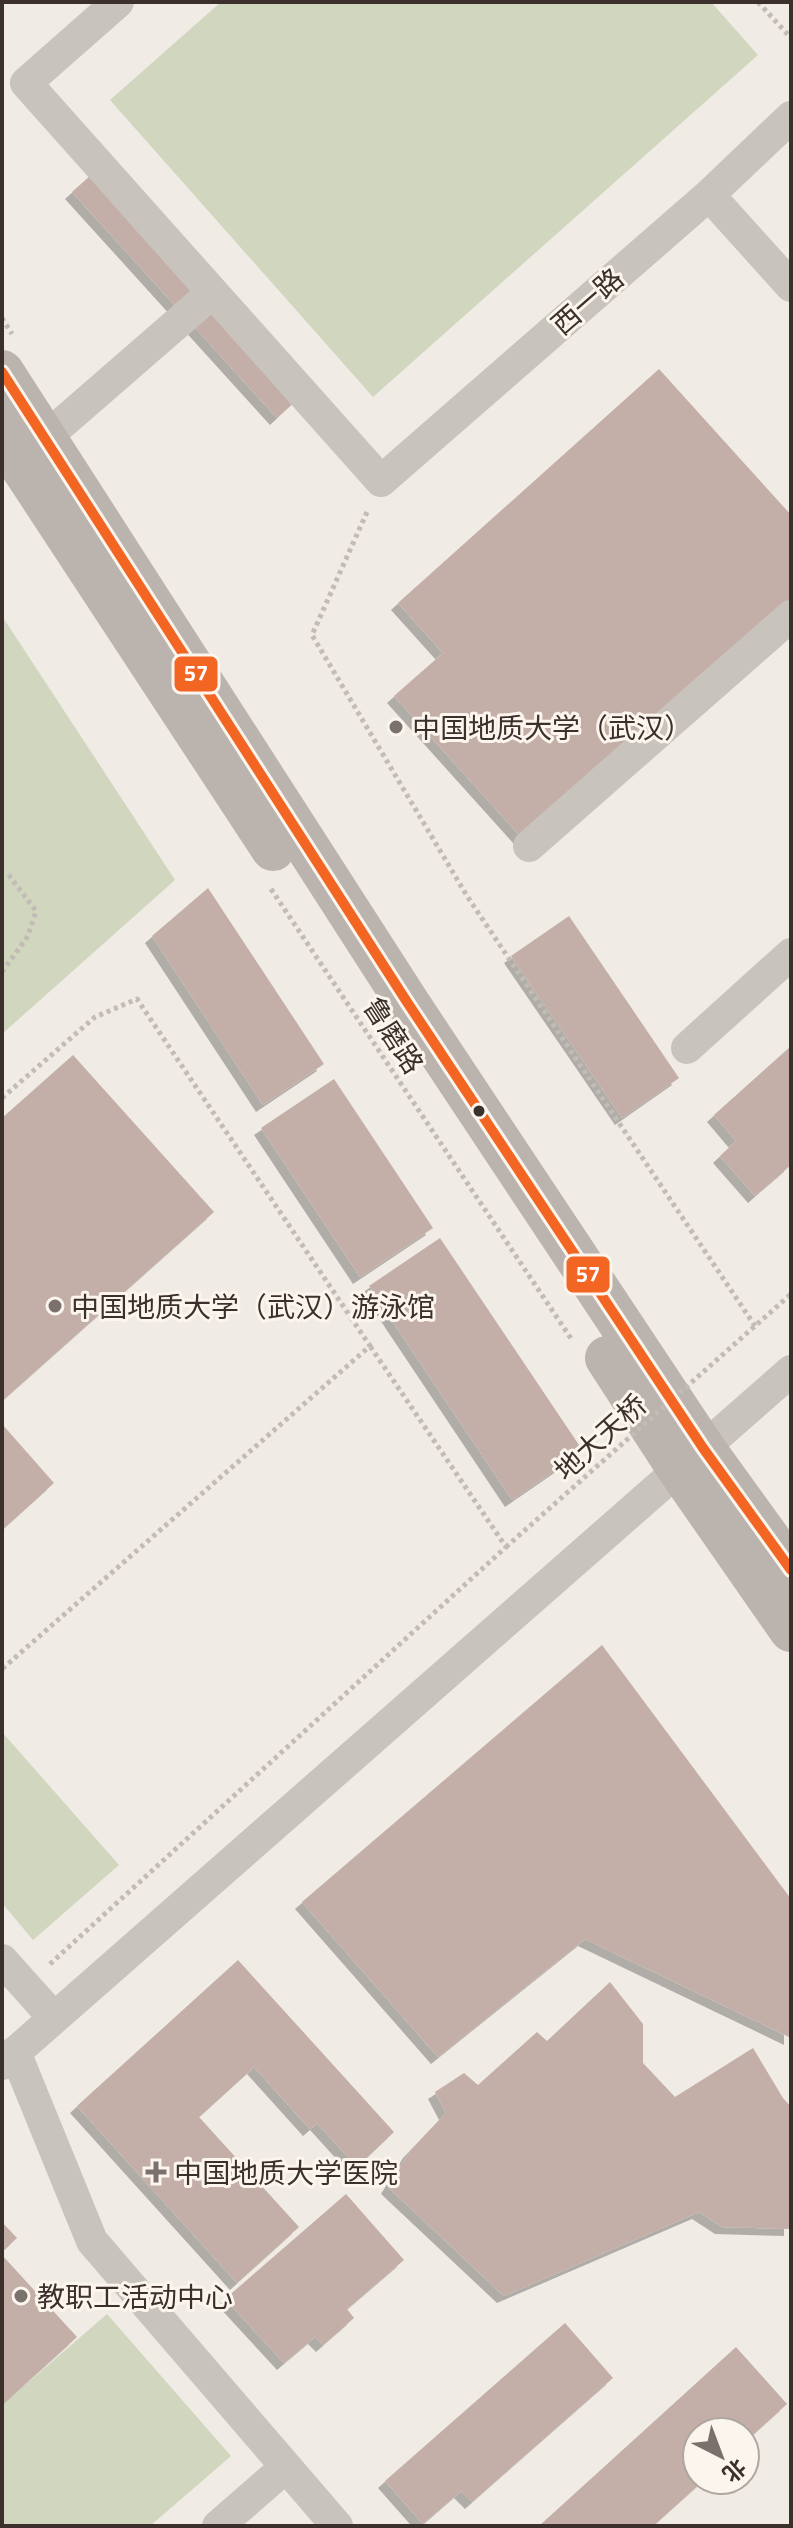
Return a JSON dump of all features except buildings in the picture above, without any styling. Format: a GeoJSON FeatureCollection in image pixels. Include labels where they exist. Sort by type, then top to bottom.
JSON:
{"type":"FeatureCollection","features":[{"type":"Feature","properties":{"kind":"main road","name":"鲁磨路"},"geometry":{"type":"LineString","coordinates":[[2,372],[17,453],[407,1002],[683,1466],[791,1630]]}},
{"type":"Feature","properties":{"kind":"main road","name":"鲁磨路"},"geometry":{"type":"LineString","coordinates":[[683,1466],[791,1570]]}},
{"type":"Feature","properties":{"kind":"street"},"geometry":{"type":"LineString","coordinates":[[118,2],[26,83],[381,481]]}},
{"type":"Feature","properties":{"kind":"street","name":"西一路"},"geometry":{"type":"LineString","coordinates":[[381,481],[709,195],[791,117]]}},
{"type":"Feature","properties":{"kind":"street"},"geometry":{"type":"LineString","coordinates":[[709,195],[791,286]]}},
{"type":"Feature","properties":{"kind":"street"},"geometry":{"type":"LineString","coordinates":[[17,453],[212,293]]}},
{"type":"Feature","properties":{"kind":"street"},"geometry":{"type":"LineString","coordinates":[[529,846],[791,616]]}},
{"type":"Feature","properties":{"kind":"street"},"geometry":{"type":"LineString","coordinates":[[687,1048],[791,954]]}},
{"type":"Feature","properties":{"kind":"street"},"geometry":{"type":"LineString","coordinates":[[337,2526],[92,2241],[8,2058],[791,1371]]}},
{"type":"Feature","properties":{"kind":"street"},"geometry":{"type":"LineString","coordinates":[[2,1960],[54,2018]]}},
{"type":"Feature","properties":{"kind":"street"},"geometry":{"type":"LineString","coordinates":[[218,2526],[286,2467]]}},
{"type":"Feature","properties":{"kind":"path"},"geometry":{"type":"LineString","coordinates":[[758,2],[791,38]]}},
{"type":"Feature","properties":{"kind":"path"},"geometry":{"type":"LineString","coordinates":[[381,481],[312,635],[467,896],[755,1326]]}},
{"type":"Feature","properties":{"kind":"path"},"geometry":{"type":"LineString","coordinates":[[2,972],[28,936],[36,911],[8,874]]}},
{"type":"Feature","properties":{"kind":"path"},"geometry":{"type":"LineString","coordinates":[[266,882],[577,1348]]}},
{"type":"Feature","properties":{"kind":"path"},"geometry":{"type":"LineString","coordinates":[[2,1098],[95,1017],[137,999],[506,1547]]}},
{"type":"Feature","properties":{"kind":"path","name":"地大天桥"},"geometry":{"type":"LineString","coordinates":[[26,1987],[506,1547],[791,1294]]}},
{"type":"Feature","properties":{"kind":"path"},"geometry":{"type":"LineString","coordinates":[[2,1669],[370,1346]]}},
{"type":"Feature","properties":{"kind":"path"},"geometry":{"type":"LineString","coordinates":[[631,1427],[683,1466]]}},
{"type":"Feature","properties":{"kind":"green space"},"geometry":{"type":"Polygon","coordinates":[[[221,2],[711,2],[758,55],[373,397],[110,100],[221,2]]]}},
{"type":"Feature","properties":{"kind":"green space"},"geometry":{"type":"Polygon","coordinates":[[[2,616],[175,880],[2,1034],[2,616]]]}},
{"type":"Feature","properties":{"kind":"green space"},"geometry":{"type":"Polygon","coordinates":[[[2,1732],[119,1865],[33,1940],[2,1903],[2,1732]]]}},
{"type":"Feature","properties":{"kind":"green space"},"geometry":{"type":"Polygon","coordinates":[[[107,2314],[231,2456],[150,2526],[2,2526],[2,2405],[107,2314]]]}},
{"type":"Feature","properties":{"kind":"transit line","name":"57"},"geometry":{"type":"LineString","coordinates":[[2,372],[407,1002],[703,1448],[791,1570]]}},
{"type":"Feature","properties":{"kind":"place","name":"中国地质大学（武汉）"},"geometry":{"type":"Point","coordinates":[396,727]}},
{"type":"Feature","properties":{"kind":"place","name":"中国地质大学（武汉）游泳馆"},"geometry":{"type":"Point","coordinates":[55,1306]}},
{"type":"Feature","properties":{"kind":"place","name":"中国地质大学医院"},"geometry":{"type":"Point","coordinates":[156,2172]}},
{"type":"Feature","properties":{"kind":"place","name":"教职工活动中心"},"geometry":{"type":"Point","coordinates":[21,2296]}}]}
